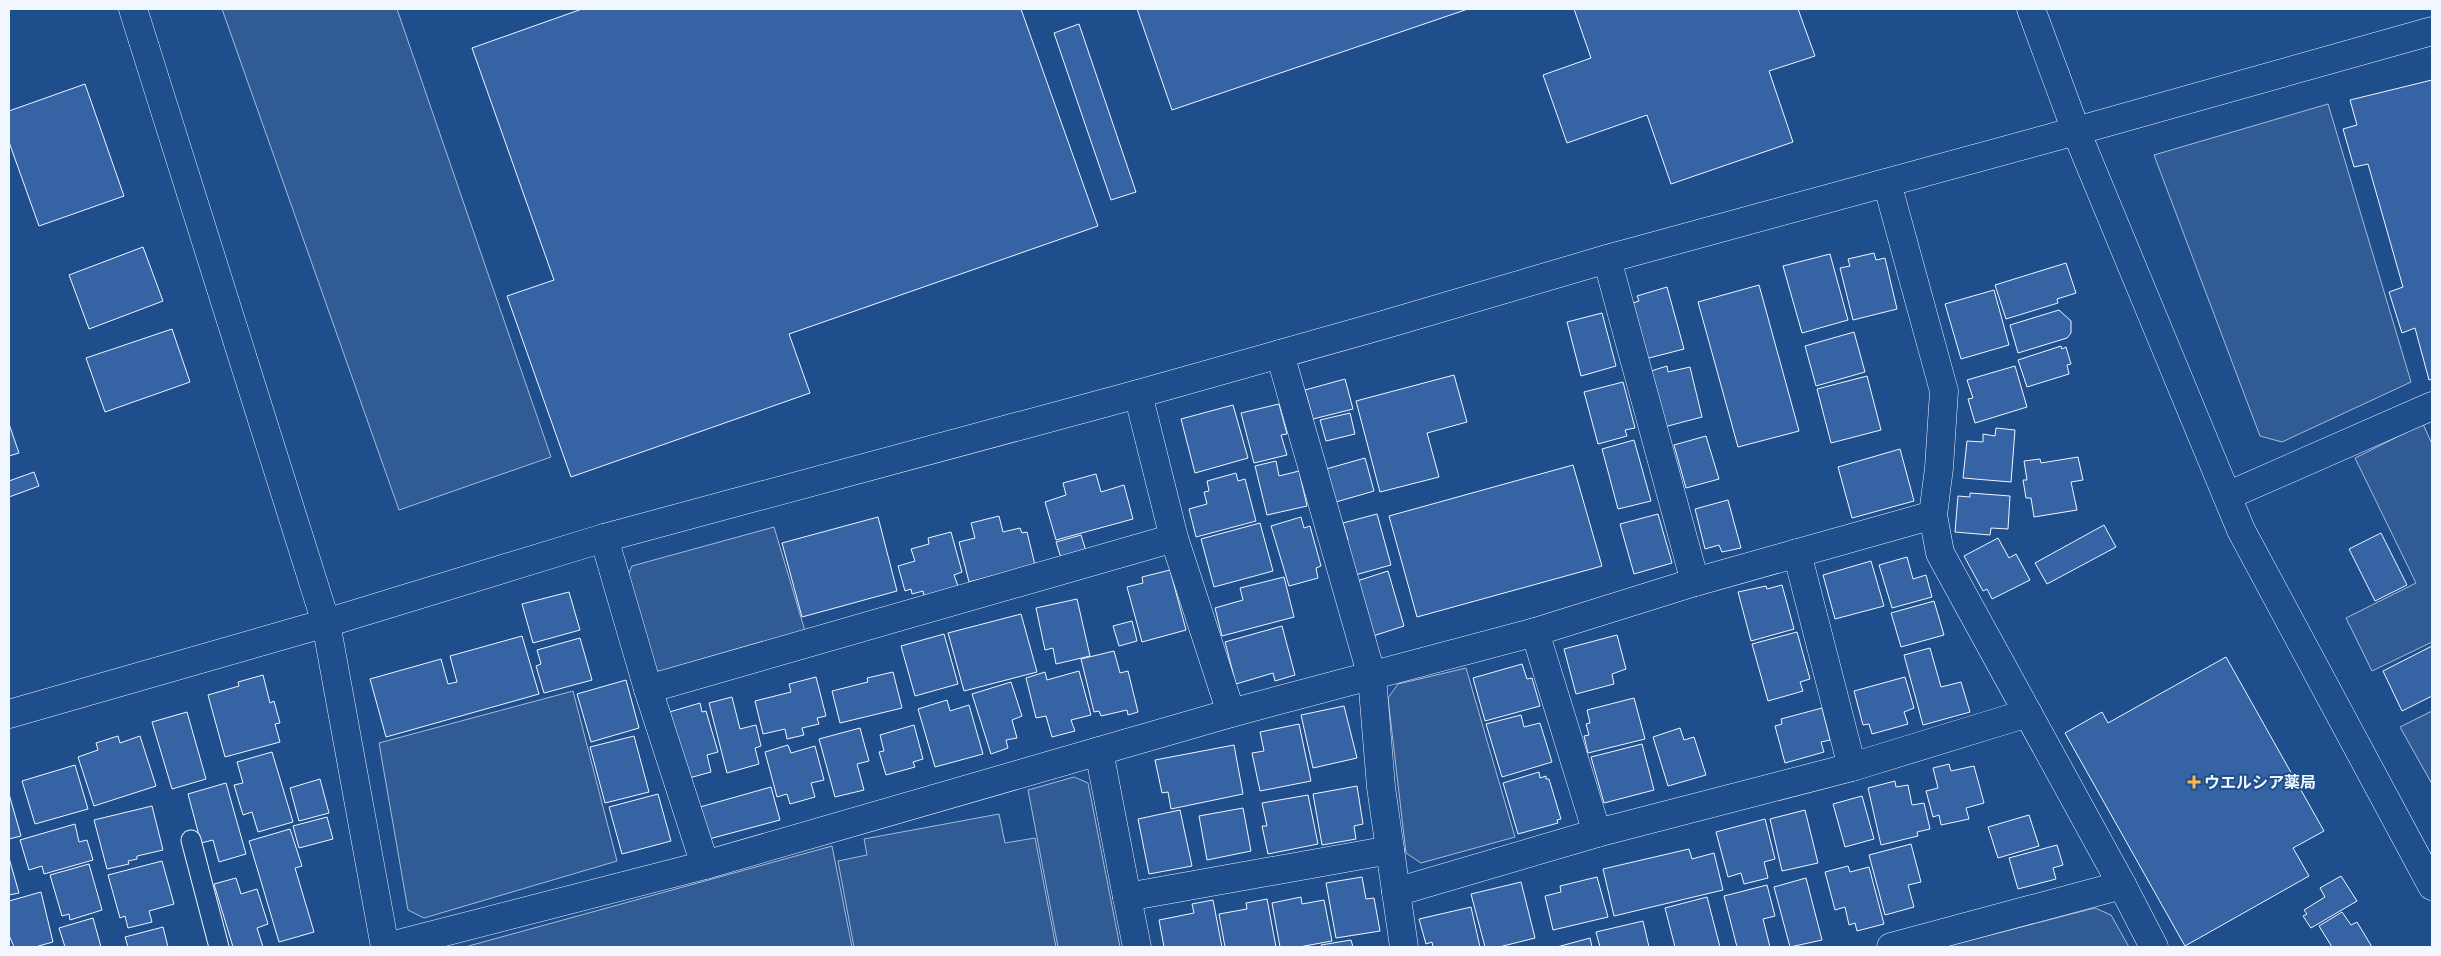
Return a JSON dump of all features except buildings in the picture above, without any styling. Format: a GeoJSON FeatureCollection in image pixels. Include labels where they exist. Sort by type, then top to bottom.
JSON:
{"type":"FeatureCollection","features":[{"type":"Feature","properties":{"kind":"street"},"geometry":{"type":"LineString","coordinates":[[133,9],[326,623],[385,947],[705,865],[1231,713],[1372,677],[1535,632],[1695,582],[1933,515]]}},
{"type":"Feature","properties":{"kind":"street"},"geometry":{"type":"LineString","coordinates":[[2031,9],[2076,131],[2241,530],[2432,886]]}},
{"type":"Feature","properties":{"kind":"street"},"geometry":{"type":"LineString","coordinates":[[9,714],[326,623],[604,538],[1138,394],[1607,259],[2076,131],[2432,31]]}},
{"type":"Feature","properties":{"kind":"street"},"geometry":{"type":"LineString","coordinates":[[1887,183],[1944,391],[1939,468],[1933,515],[1940,553],[2154,947]]}},
{"type":"Feature","properties":{"kind":"street"},"geometry":{"type":"LineString","coordinates":[[1607,259],[1695,582]]}},
{"type":"Feature","properties":{"kind":"street"},"geometry":{"type":"LineString","coordinates":[[1280,354],[1372,677],[1381,787],[1404,947]]}},
{"type":"Feature","properties":{"kind":"street"},"geometry":{"type":"LineString","coordinates":[[1138,394],[1174,538],[1231,713]]}},
{"type":"Feature","properties":{"kind":"street"},"geometry":{"type":"LineString","coordinates":[[2227,496],[2432,406]]}},
{"type":"Feature","properties":{"kind":"street"},"geometry":{"type":"LineString","coordinates":[[604,538],[648,689],[705,865]]}},
{"type":"Feature","properties":{"kind":"street"},"geometry":{"type":"LineString","coordinates":[[648,689],[1174,538]]}},
{"type":"Feature","properties":{"kind":"street"},"geometry":{"type":"LineString","coordinates":[[1797,553],[1852,767]]}},
{"type":"Feature","properties":{"kind":"street"},"geometry":{"type":"LineString","coordinates":[[1535,632],[1597,833]]}},
{"type":"Feature","properties":{"kind":"street"},"geometry":{"type":"LineString","coordinates":[[1396,892],[1597,833],[1852,767],[2028,713]]}},
{"type":"Feature","properties":{"kind":"street"},"geometry":{"type":"LineString","coordinates":[[1099,751],[1126,897],[1138,947]]}},
{"type":"Feature","properties":{"kind":"street"},"geometry":{"type":"LineString","coordinates":[[1126,897],[1390,850]]}},
{"type":"Feature","properties":{"kind":"street"},"geometry":{"type":"LineString","coordinates":[[1890,947],[2122,885]]}},
{"type":"Feature","properties":{"kind":"lane"},"geometry":{"type":"LineString","coordinates":[[190,840],[219,947]]}},
{"type":"Feature","properties":{"kind":"shaded area"},"geometry":{"type":"Polygon","coordinates":[[[222,9],[397,9],[551,457],[399,510],[222,9]]]}},
{"type":"Feature","properties":{"kind":"shaded area"},"geometry":{"type":"Polygon","coordinates":[[[2328,104],[2411,382],[2282,442],[2260,436],[2154,155],[2328,104]]]}},
{"type":"Feature","properties":{"kind":"shaded area"},"geometry":{"type":"Polygon","coordinates":[[[2423,424],[2432,444],[2432,642],[2372,671],[2346,618],[2416,583],[2355,458],[2423,424]]]}},
{"type":"Feature","properties":{"kind":"shaded area"},"geometry":{"type":"Polygon","coordinates":[[[774,527],[805,631],[662,673],[651,667],[626,580],[632,566],[774,527]]]}},
{"type":"Feature","properties":{"kind":"shaded area"},"geometry":{"type":"Polygon","coordinates":[[[1466,668],[1515,837],[1421,863],[1406,853],[1388,698],[1398,684],[1466,668]]]}},
{"type":"Feature","properties":{"kind":"shaded area"},"geometry":{"type":"Polygon","coordinates":[[[573,691],[617,861],[424,918],[408,910],[379,743],[573,691]]]}},
{"type":"Feature","properties":{"kind":"shaded area"},"geometry":{"type":"Polygon","coordinates":[[[2432,711],[2432,784],[2400,727],[2432,711]]]}},
{"type":"Feature","properties":{"kind":"shaded area"},"geometry":{"type":"Polygon","coordinates":[[[1074,777],[1088,783],[1120,947],[1058,947],[1028,790],[1074,777]]]}},
{"type":"Feature","properties":{"kind":"shaded area"},"geometry":{"type":"Polygon","coordinates":[[[999,814],[1005,843],[1035,838],[1056,947],[854,947],[838,861],[867,855],[864,839],[999,814]]]}},
{"type":"Feature","properties":{"kind":"shaded area"},"geometry":{"type":"Polygon","coordinates":[[[832,846],[852,947],[465,947],[832,846]]]}},
{"type":"Feature","properties":{"kind":"shaded area"},"geometry":{"type":"Polygon","coordinates":[[[2095,908],[2111,915],[2129,947],[1943,947],[2095,908]]]}},
{"type":"Feature","properties":{"kind":"place","name":"ウエルシア薬局"},"geometry":{"type":"Point","coordinates":[2194,782]}}]}
